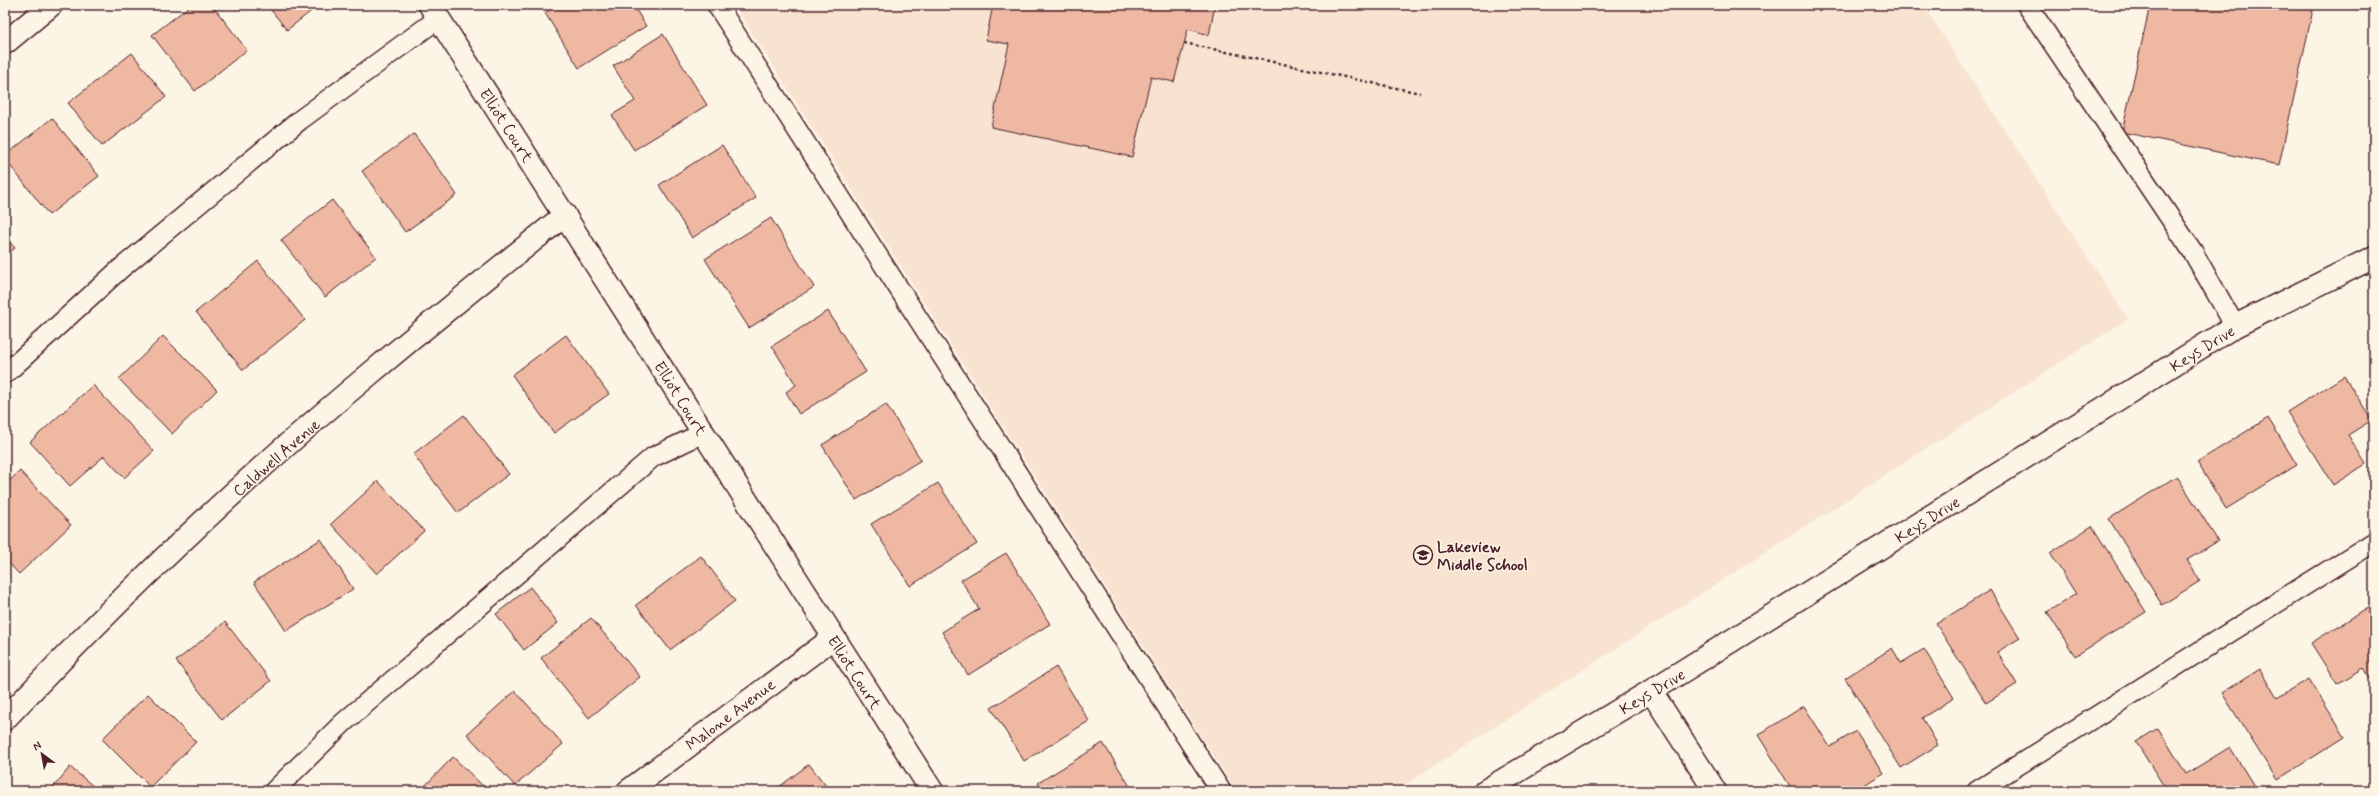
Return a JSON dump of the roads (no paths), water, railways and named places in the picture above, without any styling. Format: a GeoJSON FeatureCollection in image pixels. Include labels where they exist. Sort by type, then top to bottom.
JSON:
{"type":"FeatureCollection","features":[{"type":"Feature","properties":{"kind":"street"},"geometry":{"type":"LineString","coordinates":[[5,43],[51,5]]}},
{"type":"Feature","properties":{"kind":"street","name":"Elliot Court"},"geometry":{"type":"LineString","coordinates":[[434,11],[932,791]]}},
{"type":"Feature","properties":{"kind":"street","name":"Caldwell Avenue"},"geometry":{"type":"LineString","coordinates":[[5,719],[79,640],[202,522],[370,374],[565,215]]}},
{"type":"Feature","properties":{"kind":"street","name":"Keys Drive"},"geometry":{"type":"LineString","coordinates":[[1485,791],[1652,691],[2235,326],[2374,257]]}},
{"type":"Feature","properties":{"kind":"street","name":"Malone Avenue"},"geometry":{"type":"LineString","coordinates":[[628,791],[833,638]]}},
{"type":"Feature","properties":{"kind":"street"},"geometry":{"type":"LineString","coordinates":[[1652,691],[1715,791]]}},
{"type":"Feature","properties":{"kind":"lane"},"geometry":{"type":"LineString","coordinates":[[717,5],[1221,791]]}},
{"type":"Feature","properties":{"kind":"lane"},"geometry":{"type":"LineString","coordinates":[[2027,5],[2193,252],[2235,326]]}},
{"type":"Feature","properties":{"kind":"lane"},"geometry":{"type":"LineString","coordinates":[[5,374],[119,270],[434,11]]}},
{"type":"Feature","properties":{"kind":"lane"},"geometry":{"type":"LineString","coordinates":[[274,791],[343,723],[653,457],[703,433]]}},
{"type":"Feature","properties":{"kind":"lane"},"geometry":{"type":"LineString","coordinates":[[1977,791],[2374,542]]}},
{"type":"Feature","properties":{"kind":"place","name":"Lakeview Middle School"},"geometry":{"type":"Point","coordinates":[1423,555]}}]}
